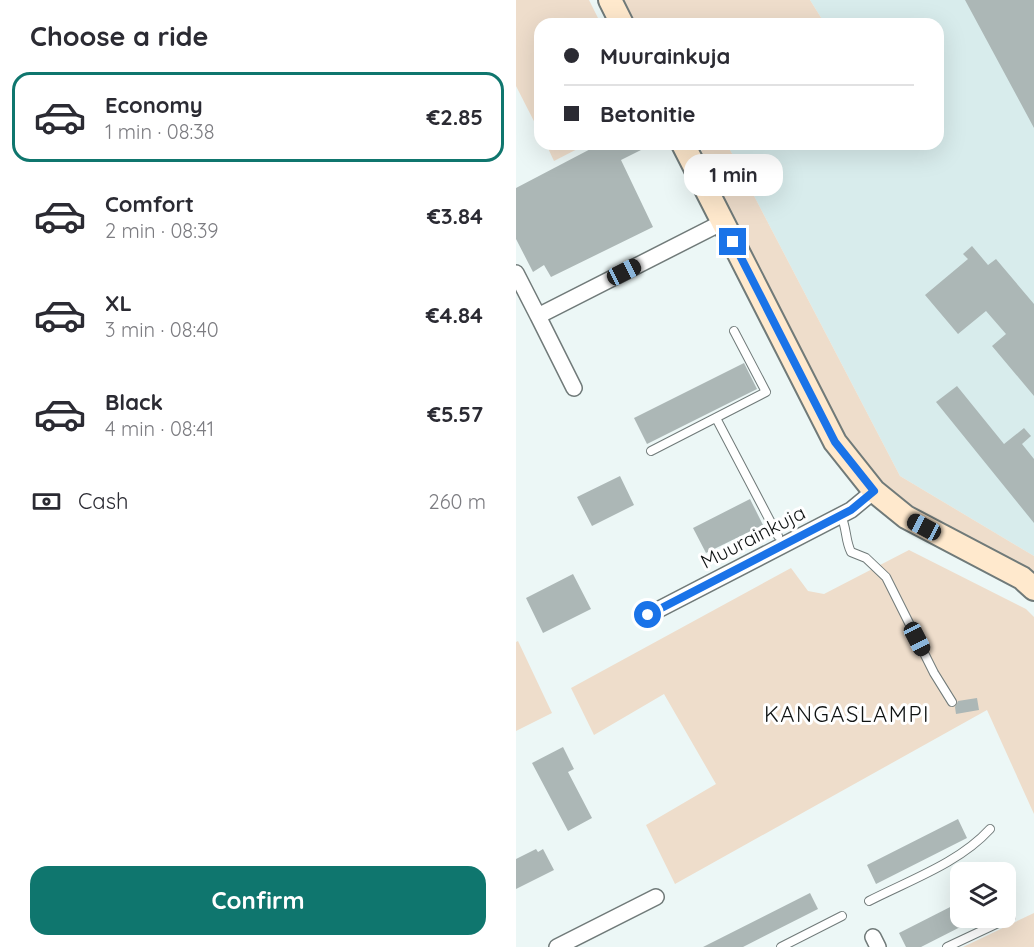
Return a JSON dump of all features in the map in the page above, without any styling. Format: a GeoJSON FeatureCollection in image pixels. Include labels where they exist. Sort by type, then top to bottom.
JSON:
{"type":"FeatureCollection","features":[{"type":"Feature","properties":{"kind":"street"},"geometry":{"type":"LineString","coordinates":[[610,0],[619,18]]}},
{"type":"Feature","properties":{"kind":"street"},"geometry":{"type":"LineString","coordinates":[[686,150],[835,442],[874,491],[906,517],[1022,578],[1034,589]]}},
{"type":"Feature","properties":{"kind":"street"},"geometry":{"type":"LineString","coordinates":[[538,316],[723,222]]}},
{"type":"Feature","properties":{"kind":"street"},"geometry":{"type":"LineString","coordinates":[[516,273],[574,388]]}},
{"type":"Feature","properties":{"kind":"street","name":"Muurainkuja"},"geometry":{"type":"LineString","coordinates":[[648,615],[841,516],[874,491]]}},
{"type":"Feature","properties":{"kind":"street"},"geometry":{"type":"LineString","coordinates":[[557,947],[656,897]]}},
{"type":"Feature","properties":{"kind":"lane"},"geometry":{"type":"LineString","coordinates":[[651,451],[766,392],[734,331]]}},
{"type":"Feature","properties":{"kind":"lane"},"geometry":{"type":"LineString","coordinates":[[716,418],[778,536]]}},
{"type":"Feature","properties":{"kind":"lane"},"geometry":{"type":"LineString","coordinates":[[841,516],[846,526],[846,543],[851,552],[866,558],[886,577],[934,672],[952,702]]}},
{"type":"Feature","properties":{"kind":"lane"},"geometry":{"type":"LineString","coordinates":[[869,901],[974,846],[990,829]]}},
{"type":"Feature","properties":{"kind":"lane"},"geometry":{"type":"LineString","coordinates":[[781,947],[842,916]]}},
{"type":"Feature","properties":{"kind":"lane"},"geometry":{"type":"LineString","coordinates":[[947,947],[988,928]]}},
{"type":"Feature","properties":{"kind":"shaded area"},"geometry":{"type":"Polygon","coordinates":[[[516,0],[589,0],[598,18],[534,18],[534,121],[516,86],[516,0]]]}},
{"type":"Feature","properties":{"kind":"shaded area"},"geometry":{"type":"Polygon","coordinates":[[[621,0],[810,0],[821,18],[630,18],[621,0]]]}},
{"type":"Feature","properties":{"kind":"shaded area"},"geometry":{"type":"Polygon","coordinates":[[[810,0],[1034,0],[1034,556],[900,476],[730,150],[944,150],[944,18],[821,18],[810,0]]]}},
{"type":"Feature","properties":{"kind":"shaded area"},"geometry":{"type":"Polygon","coordinates":[[[549,150],[575,150],[554,161],[549,150]]]}},
{"type":"Feature","properties":{"kind":"shaded area"},"geometry":{"type":"Polygon","coordinates":[[[702,150],[730,150],[900,476],[1034,556],[1034,574],[935,522],[888,489],[849,444],[799,354],[699,153],[702,150]]]}},
{"type":"Feature","properties":{"kind":"shaded area"},"geometry":{"type":"Polygon","coordinates":[[[909,550],[1026,609],[1034,617],[1034,814],[987,710],[675,884],[646,825],[716,784],[664,694],[594,735],[571,688],[791,568],[808,591],[824,594],[909,550]]]}},
{"type":"Feature","properties":{"kind":"shaded area"},"geometry":{"type":"Polygon","coordinates":[[[518,641],[552,713],[516,731],[516,642],[518,641]]]}},
{"type":"Feature","properties":{"kind":"shaded area"},"geometry":{"type":"Polygon","coordinates":[[[1034,913],[1034,947],[963,947],[1003,928],[1016,928],[1016,922],[1034,913]]]}},
{"type":"Feature","properties":{"kind":"building"},"geometry":{"type":"Polygon","coordinates":[[[965,0],[1034,0],[1034,128],[965,0]]]}},
{"type":"Feature","properties":{"kind":"building"},"geometry":{"type":"Polygon","coordinates":[[[589,150],[641,150],[621,160],[653,227],[551,277],[544,265],[533,272],[516,239],[516,188],[589,150]]]}},
{"type":"Feature","properties":{"kind":"building"},"geometry":{"type":"Polygon","coordinates":[[[972,246],[988,265],[996,259],[1034,304],[1034,396],[992,346],[1006,334],[986,311],[958,334],[925,295],[968,259],[963,254],[972,246]]]}},
{"type":"Feature","properties":{"kind":"building"},"geometry":{"type":"Polygon","coordinates":[[[744,363],[757,389],[647,444],[634,418],[744,363]]]}},
{"type":"Feature","properties":{"kind":"building"},"geometry":{"type":"Polygon","coordinates":[[[957,386],[1004,444],[1024,428],[1031,436],[1022,444],[1034,459],[1034,523],[936,402],[957,386]]]}},
{"type":"Feature","properties":{"kind":"building"},"geometry":{"type":"Polygon","coordinates":[[[620,476],[634,505],[592,526],[577,497],[620,476]]]}},
{"type":"Feature","properties":{"kind":"building"},"geometry":{"type":"Polygon","coordinates":[[[750,499],[763,525],[706,553],[693,528],[750,499]]]}},
{"type":"Feature","properties":{"kind":"building"},"geometry":{"type":"Polygon","coordinates":[[[573,574],[591,609],[543,633],[526,598],[573,574]]]}},
{"type":"Feature","properties":{"kind":"building"},"geometry":{"type":"Polygon","coordinates":[[[977,698],[979,710],[956,714],[955,707],[958,701],[977,698]]]}},
{"type":"Feature","properties":{"kind":"building"},"geometry":{"type":"Polygon","coordinates":[[[563,747],[574,769],[568,772],[592,818],[568,831],[532,763],[563,747]]]}},
{"type":"Feature","properties":{"kind":"building"},"geometry":{"type":"Polygon","coordinates":[[[958,819],[967,838],[876,884],[867,865],[958,819]]]}},
{"type":"Feature","properties":{"kind":"building"},"geometry":{"type":"Polygon","coordinates":[[[536,849],[538,852],[543,849],[554,870],[516,889],[516,859],[536,849]]]}},
{"type":"Feature","properties":{"kind":"building"},"geometry":{"type":"Polygon","coordinates":[[[810,893],[818,909],[743,947],[703,947],[810,893]]]}},
{"type":"Feature","properties":{"kind":"building"},"geometry":{"type":"Polygon","coordinates":[[[950,907],[950,928],[958,928],[921,947],[906,947],[899,933],[950,907]]]}},
{"type":"Feature","properties":{"kind":"district","name":"KANGASLAMPI"},"geometry":{"type":"Point","coordinates":[847,714]}},
{"type":"Feature","properties":{"kind":"route"},"geometry":{"type":"LineString","coordinates":[[648,615],[851,510],[874,491],[835,442],[733,242]]}}]}
